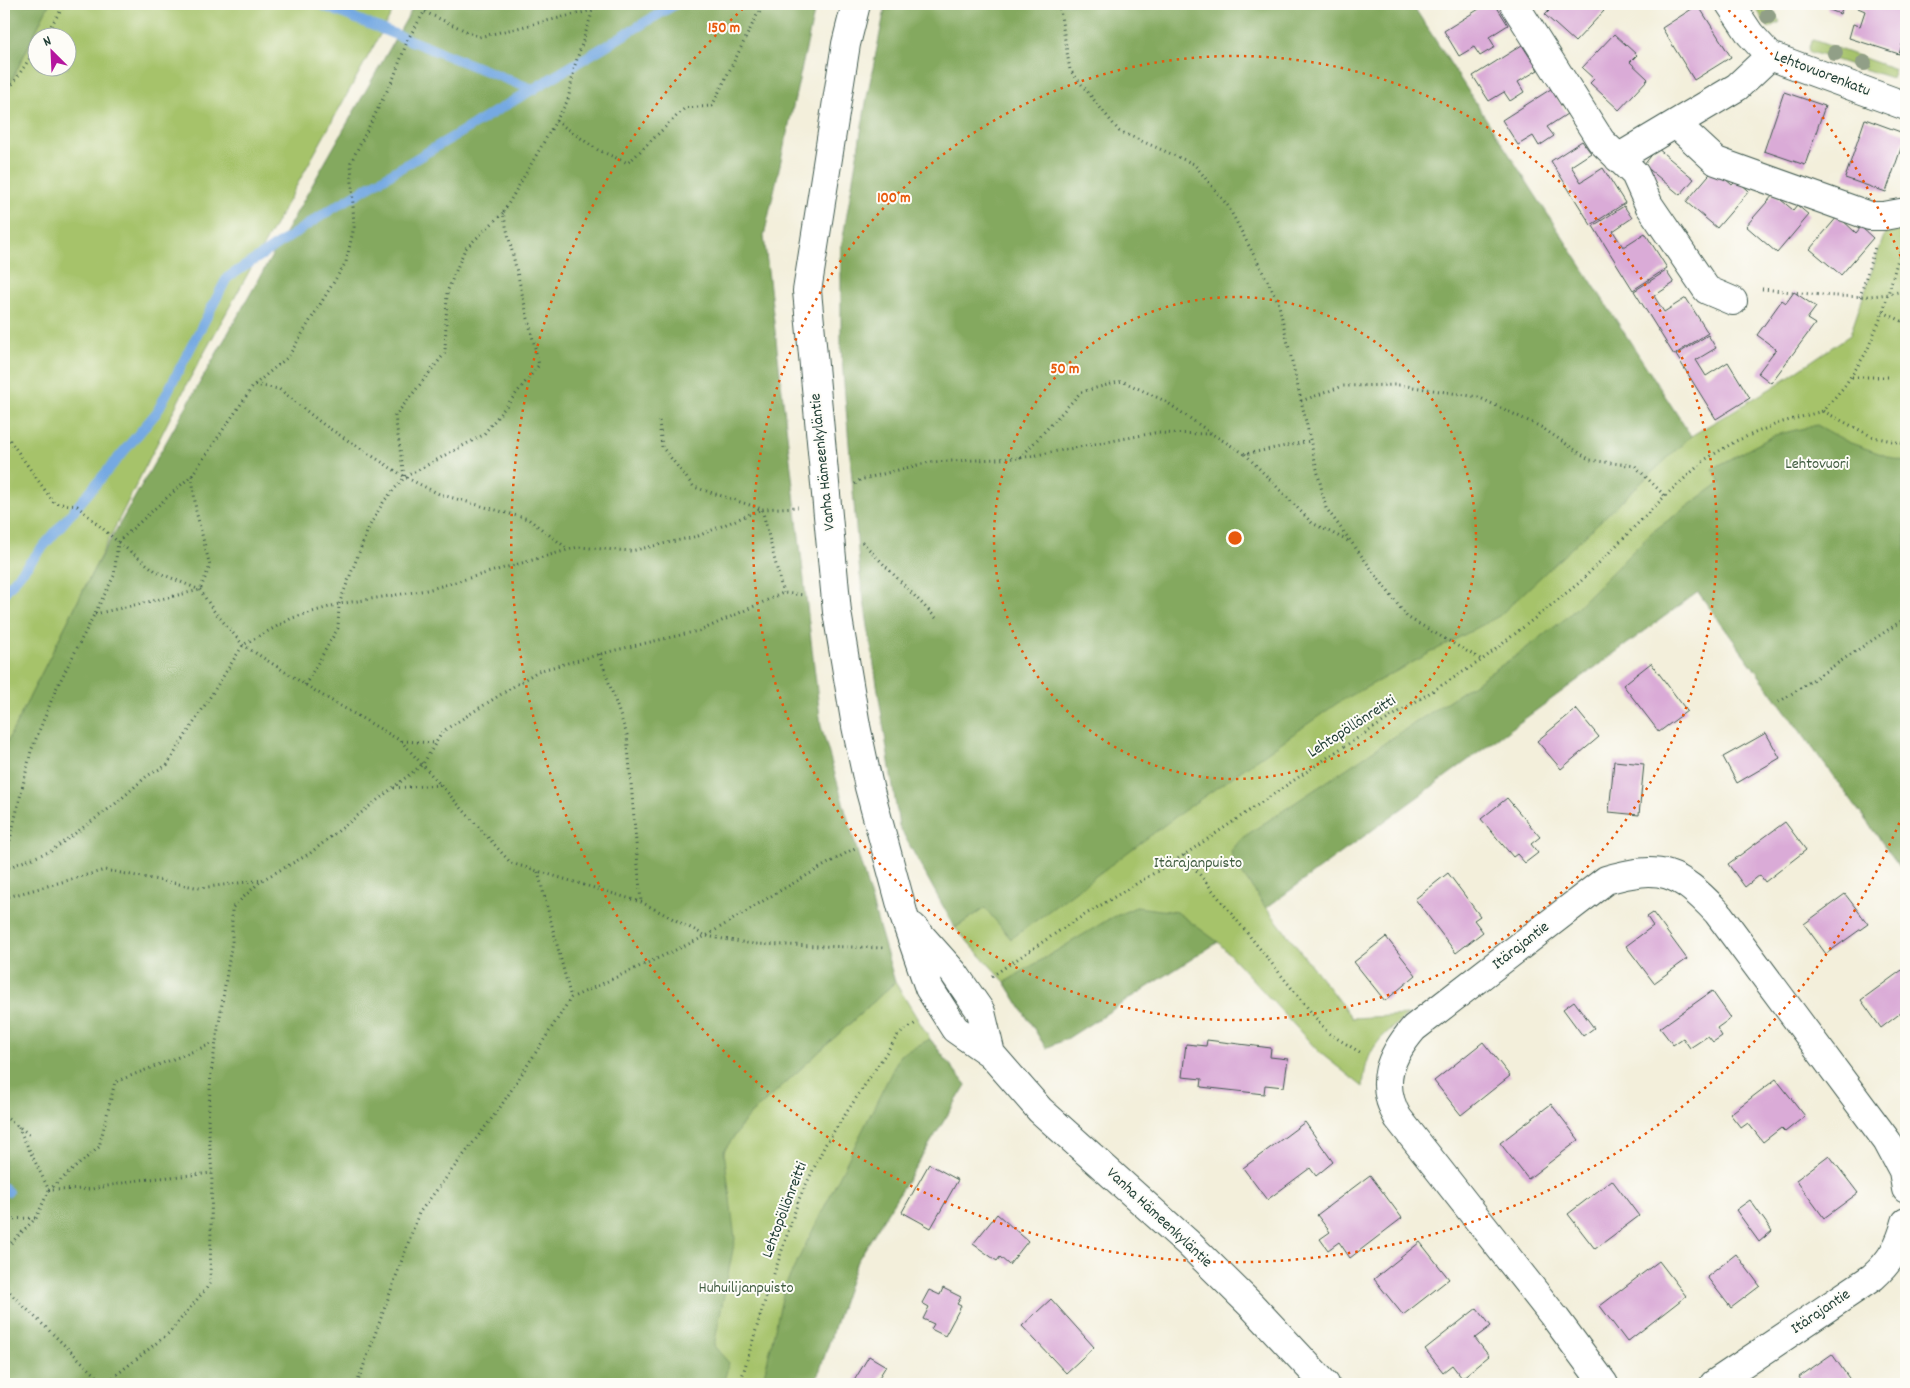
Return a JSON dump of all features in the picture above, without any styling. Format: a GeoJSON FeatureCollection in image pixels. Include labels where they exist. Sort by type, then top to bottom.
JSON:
{"type":"FeatureCollection","features":[{"type":"Feature","properties":{"kind":"street","name":"Vanha Hämeenkyläntie"},"geometry":{"type":"LineString","coordinates":[[856,4],[846,44],[807,291],[837,612],[856,726],[904,916],[929,988],[955,1029],[991,1054],[1040,1110],[1188,1242],[1252,1306],[1325,1384]]}},
{"type":"Feature","properties":{"kind":"street"},"geometry":{"type":"LineString","coordinates":[[1514,4],[1601,140],[1635,174],[1649,205],[1707,290],[1734,301]]}},
{"type":"Feature","properties":{"kind":"street","name":"Lehtovuorenkatu"},"geometry":{"type":"LineString","coordinates":[[1730,4],[1750,34],[1770,56],[1906,106]]}},
{"type":"Feature","properties":{"kind":"street"},"geometry":{"type":"LineString","coordinates":[[1618,158],[1737,87],[1770,56]]}},
{"type":"Feature","properties":{"kind":"street"},"geometry":{"type":"LineString","coordinates":[[1676,124],[1716,161],[1870,216],[1895,214]]}},
{"type":"Feature","properties":{"kind":"street","name":"Itärajantie"},"geometry":{"type":"LineString","coordinates":[[1604,1384],[1398,1118],[1390,1104],[1387,1090],[1391,1062],[1401,1043],[1414,1028],[1606,880],[1635,872],[1658,873],[1678,877],[1717,912],[1887,1142],[1903,1171],[1906,1188]]}},
{"type":"Feature","properties":{"kind":"street","name":"Itärajantie"},"geometry":{"type":"LineString","coordinates":[[1714,1384],[1873,1277],[1890,1262],[1902,1240],[1906,1222]]}},
{"type":"Feature","properties":{"kind":"path"},"geometry":{"type":"LineString","coordinates":[[49,28],[64,4]]}},
{"type":"Feature","properties":{"kind":"path"},"geometry":{"type":"LineString","coordinates":[[4,865],[31,751],[56,689],[114,576],[118,542],[192,475],[254,385],[288,357],[346,262],[354,227],[351,162],[394,77],[408,39],[429,4]]}},
{"type":"Feature","properties":{"kind":"path"},"geometry":{"type":"LineString","coordinates":[[405,477],[395,416],[445,352],[447,292],[465,249],[503,214],[568,100],[575,65],[592,10],[592,4]]}},
{"type":"Feature","properties":{"kind":"path"},"geometry":{"type":"LineString","coordinates":[[424,12],[479,37],[592,10],[603,4]]}},
{"type":"Feature","properties":{"kind":"path"},"geometry":{"type":"LineString","coordinates":[[556,121],[598,150],[628,163],[684,108],[712,106],[757,15],[767,4]]}},
{"type":"Feature","properties":{"kind":"path"},"geometry":{"type":"LineString","coordinates":[[1059,4],[1070,70],[1119,130],[1194,164],[1228,206],[1278,301],[1326,508],[1406,617],[1482,660]]}},
{"type":"Feature","properties":{"kind":"path"},"geometry":{"type":"LineString","coordinates":[[4,97],[28,61]]}},
{"type":"Feature","properties":{"kind":"path"},"geometry":{"type":"LineString","coordinates":[[305,685],[338,628],[339,604],[369,527],[384,502],[405,477],[483,435],[539,365],[503,214]]}},
{"type":"Feature","properties":{"kind":"path"},"geometry":{"type":"LineString","coordinates":[[1860,297],[1895,214]]}},
{"type":"Feature","properties":{"kind":"path"},"geometry":{"type":"LineString","coordinates":[[1906,243],[1898,258],[1882,312],[1866,353],[1851,376],[1823,411],[1873,437],[1906,444]]}},
{"type":"Feature","properties":{"kind":"path"},"geometry":{"type":"LineString","coordinates":[[1734,301],[1761,289],[1860,297],[1887,295],[1906,290]]}},
{"type":"Feature","properties":{"kind":"path"},"geometry":{"type":"LineString","coordinates":[[1882,312],[1906,323]]}},
{"type":"Feature","properties":{"kind":"path"},"geometry":{"type":"LineString","coordinates":[[1851,376],[1890,377]]}},
{"type":"Feature","properties":{"kind":"path"},"geometry":{"type":"LineString","coordinates":[[1020,458],[1081,392],[1122,381],[1165,401],[1212,434],[1245,454],[1312,523],[1351,542]]}},
{"type":"Feature","properties":{"kind":"path"},"geometry":{"type":"LineString","coordinates":[[254,385],[279,389],[324,425],[405,477],[439,494],[528,520],[568,549]]}},
{"type":"Feature","properties":{"kind":"path"},"geometry":{"type":"LineString","coordinates":[[1301,401],[1343,386],[1400,385],[1478,397],[1541,427],[1590,460],[1635,466],[1665,496]]}},
{"type":"Feature","properties":{"kind":"path","name":"Lehtopöllönreitti"},"geometry":{"type":"LineString","coordinates":[[984,981],[1068,925],[1184,855],[1340,749],[1482,660],[1579,583],[1665,496],[1706,459],[1736,440],[1779,423],[1823,411]]}},
{"type":"Feature","properties":{"kind":"path"},"geometry":{"type":"LineString","coordinates":[[659,421],[662,447],[694,487],[762,509]]}},
{"type":"Feature","properties":{"kind":"path"},"geometry":{"type":"LineString","coordinates":[[4,432],[54,502],[77,506],[118,542],[158,572],[200,590],[214,611],[243,646],[401,741],[511,863],[642,902],[706,936],[753,944],[890,948]]}},
{"type":"Feature","properties":{"kind":"path"},"geometry":{"type":"LineString","coordinates":[[4,870],[51,851],[114,804],[147,776],[168,765],[243,646],[292,618],[339,604],[427,590],[578,546],[631,551],[698,536],[762,509],[827,505],[860,480],[929,462],[1020,458],[1154,433],[1212,434]]}},
{"type":"Feature","properties":{"kind":"path"},"geometry":{"type":"LineString","coordinates":[[1245,454],[1311,441]]}},
{"type":"Feature","properties":{"kind":"path"},"geometry":{"type":"LineString","coordinates":[[192,475],[196,510],[210,566],[200,590]]}},
{"type":"Feature","properties":{"kind":"path"},"geometry":{"type":"LineString","coordinates":[[762,509],[783,593]]}},
{"type":"Feature","properties":{"kind":"path"},"geometry":{"type":"LineString","coordinates":[[862,541],[938,620]]}},
{"type":"Feature","properties":{"kind":"path"},"geometry":{"type":"LineString","coordinates":[[94,614],[200,590]]}},
{"type":"Feature","properties":{"kind":"path"},"geometry":{"type":"LineString","coordinates":[[4,1284],[12,1295],[105,1384],[169,1333],[210,1284],[212,1174],[208,1122],[214,1043],[232,941],[232,908],[262,880],[309,854],[394,788],[423,764],[443,731],[538,671],[599,654],[702,630],[783,593],[837,596]]}},
{"type":"Feature","properties":{"kind":"path"},"geometry":{"type":"LineString","coordinates":[[1779,702],[1906,618]]}},
{"type":"Feature","properties":{"kind":"path"},"geometry":{"type":"LineString","coordinates":[[599,654],[627,735],[642,902]]}},
{"type":"Feature","properties":{"kind":"path"},"geometry":{"type":"LineString","coordinates":[[401,741],[436,743]]}},
{"type":"Feature","properties":{"kind":"path"},"geometry":{"type":"LineString","coordinates":[[394,788],[441,785]]}},
{"type":"Feature","properties":{"kind":"path"},"geometry":{"type":"LineString","coordinates":[[357,1384],[420,1213],[499,1108],[571,998],[706,936],[776,893],[882,834]]}},
{"type":"Feature","properties":{"kind":"path"},"geometry":{"type":"LineString","coordinates":[[1184,855],[1328,1032],[1362,1054]]}},
{"type":"Feature","properties":{"kind":"path"},"geometry":{"type":"LineString","coordinates":[[4,898],[105,870],[200,888],[262,880]]}},
{"type":"Feature","properties":{"kind":"path"},"geometry":{"type":"LineString","coordinates":[[538,871],[571,998]]}},
{"type":"Feature","properties":{"kind":"path","name":"Lehtopöllönreitti"},"geometry":{"type":"LineString","coordinates":[[740,1384],[799,1199],[822,1152],[898,1035],[918,1022]]}},
{"type":"Feature","properties":{"kind":"path"},"geometry":{"type":"LineString","coordinates":[[4,1250],[36,1218],[49,1190],[99,1147],[115,1082],[214,1043]]}},
{"type":"Feature","properties":{"kind":"path"},"geometry":{"type":"LineString","coordinates":[[4,1116],[30,1135]]}},
{"type":"Feature","properties":{"kind":"path"},"geometry":{"type":"LineString","coordinates":[[18,1127],[49,1190]]}},
{"type":"Feature","properties":{"kind":"path"},"geometry":{"type":"LineString","coordinates":[[49,1190],[92,1189],[139,1180],[212,1174]]}},
{"type":"Feature","properties":{"kind":"path"},"geometry":{"type":"LineString","coordinates":[[4,1219],[36,1218]]}},
{"type":"Feature","properties":{"kind":"green space"},"geometry":{"type":"Polygon","coordinates":[[[4,4],[49,4],[37,28],[28,28],[28,47],[4,96],[4,4]]]}},
{"type":"Feature","properties":{"kind":"green space"},"geometry":{"type":"Polygon","coordinates":[[[49,4],[397,4],[188,382],[4,748],[4,96],[28,47],[28,78],[78,78],[78,28],[37,28],[49,4]]]}},
{"type":"Feature","properties":{"kind":"green space"},"geometry":{"type":"Polygon","coordinates":[[[415,4],[816,4],[764,236],[821,726],[895,982],[746,1119],[724,1151],[735,1239],[714,1346],[729,1363],[723,1384],[4,1384],[4,748],[94,569],[415,4]]]}},
{"type":"Feature","properties":{"kind":"green space"},"geometry":{"type":"Polygon","coordinates":[[[886,4],[1412,4],[1691,436],[1499,616],[1339,702],[1182,812],[1011,939],[985,908],[955,928],[899,826],[860,575],[841,348],[841,249],[867,97],[886,4]]]}},
{"type":"Feature","properties":{"kind":"green space"},"geometry":{"type":"Polygon","coordinates":[[[1753,4],[1768,4],[1780,22],[1769,28],[1753,4]]]}},
{"type":"Feature","properties":{"kind":"green space"},"geometry":{"type":"Polygon","coordinates":[[[1813,40],[1895,69],[1892,78],[1808,51],[1813,40]]]}},
{"type":"Feature","properties":{"kind":"green space","name":"Itärajanpuisto"},"geometry":{"type":"Polygon","coordinates":[[[1894,206],[1906,212],[1906,875],[1698,592],[1266,907],[1352,1018],[1408,1015],[1389,1030],[1371,1053],[1367,1063],[1363,1087],[1319,1052],[1218,942],[1068,1038],[1046,1048],[1005,982],[955,928],[1691,436],[1773,387],[1850,335],[1894,206]]]}},
{"type":"Feature","properties":{"kind":"green space","name":"Lehtovuori"},"geometry":{"type":"Polygon","coordinates":[[[1817,425],[1848,442],[1906,463],[1906,875],[1698,592],[1266,908],[1233,860],[1231,851],[1242,838],[1517,655],[1565,619],[1652,532],[1721,482],[1712,469],[1775,435],[1817,425]]]}},
{"type":"Feature","properties":{"kind":"green space"},"geometry":{"type":"Polygon","coordinates":[[[1136,907],[1177,912],[1218,942],[1068,1038],[1046,1048],[1005,982],[1109,919],[1136,907]]]}},
{"type":"Feature","properties":{"kind":"green space","name":"Huhuilijanpuisto"},"geometry":{"type":"Polygon","coordinates":[[[895,982],[930,1039],[966,1085],[856,1263],[815,1384],[600,1384],[664,1236],[746,1119],[895,982]]]}},
{"type":"Feature","properties":{"kind":"green space"},"geometry":{"type":"Polygon","coordinates":[[[930,1039],[966,1085],[856,1263],[815,1384],[762,1384],[785,1286],[900,1055],[930,1039]]]}},
{"type":"Feature","properties":{"kind":"building"},"geometry":{"type":"Polygon","coordinates":[[[1487,4],[1495,4],[1508,25],[1489,37],[1495,47],[1480,56],[1474,47],[1459,56],[1444,31],[1487,4]]]}},
{"type":"Feature","properties":{"kind":"building"},"geometry":{"type":"Polygon","coordinates":[[[1541,4],[1596,4],[1604,11],[1575,42],[1545,15],[1549,11],[1541,4]]]}},
{"type":"Feature","properties":{"kind":"building"},"geometry":{"type":"Polygon","coordinates":[[[1829,4],[1844,4],[1840,14],[1827,9],[1829,4]]]}},
{"type":"Feature","properties":{"kind":"building"},"geometry":{"type":"Polygon","coordinates":[[[1859,4],[1906,4],[1906,33],[1899,54],[1849,38],[1853,24],[1860,26],[1865,11],[1858,8],[1859,4]]]}},
{"type":"Feature","properties":{"kind":"building"},"geometry":{"type":"Polygon","coordinates":[[[1698,5],[1731,57],[1694,80],[1662,28],[1698,5]]]}},
{"type":"Feature","properties":{"kind":"building"},"geometry":{"type":"Polygon","coordinates":[[[1614,34],[1637,55],[1630,62],[1648,79],[1619,110],[1590,83],[1594,79],[1582,68],[1614,34]]]}},
{"type":"Feature","properties":{"kind":"building"},"geometry":{"type":"Polygon","coordinates":[[[1522,45],[1538,70],[1518,82],[1524,92],[1510,101],[1504,92],[1489,101],[1473,76],[1522,45]]]}},
{"type":"Feature","properties":{"kind":"building"},"geometry":{"type":"Polygon","coordinates":[[[1551,89],[1567,114],[1547,127],[1554,136],[1539,146],[1533,136],[1518,145],[1502,120],[1551,89]]]}},
{"type":"Feature","properties":{"kind":"building"},"geometry":{"type":"Polygon","coordinates":[[[1784,92],[1825,106],[1805,165],[1764,151],[1784,92]]]}},
{"type":"Feature","properties":{"kind":"building"},"geometry":{"type":"Polygon","coordinates":[[[1865,119],[1906,134],[1886,192],[1845,178],[1865,119]]]}},
{"type":"Feature","properties":{"kind":"building"},"geometry":{"type":"Polygon","coordinates":[[[1582,141],[1591,153],[1571,166],[1581,182],[1603,168],[1625,203],[1591,225],[1551,161],[1582,141]]]}},
{"type":"Feature","properties":{"kind":"building"},"geometry":{"type":"Polygon","coordinates":[[[1657,148],[1694,179],[1680,195],[1644,165],[1657,148]]]}},
{"type":"Feature","properties":{"kind":"building"},"geometry":{"type":"Polygon","coordinates":[[[1714,169],[1732,185],[1737,180],[1749,191],[1717,228],[1686,202],[1714,169]]]}},
{"type":"Feature","properties":{"kind":"building"},"geometry":{"type":"Polygon","coordinates":[[[1774,194],[1793,210],[1797,205],[1809,215],[1777,253],[1746,226],[1774,194]]]}},
{"type":"Feature","properties":{"kind":"building"},"geometry":{"type":"Polygon","coordinates":[[[1624,206],[1632,218],[1613,231],[1623,247],[1645,233],[1667,268],[1633,290],[1593,226],[1624,206]]]}},
{"type":"Feature","properties":{"kind":"building"},"geometry":{"type":"Polygon","coordinates":[[[1838,216],[1856,233],[1861,227],[1873,238],[1841,275],[1810,249],[1838,216]]]}},
{"type":"Feature","properties":{"kind":"building"},"geometry":{"type":"Polygon","coordinates":[[[1666,271],[1674,283],[1654,296],[1664,312],[1686,298],[1708,333],[1674,355],[1634,291],[1666,271]]]}},
{"type":"Feature","properties":{"kind":"building"},"geometry":{"type":"Polygon","coordinates":[[[1794,292],[1816,307],[1807,319],[1815,324],[1771,383],[1758,373],[1776,349],[1757,335],[1782,300],[1786,303],[1794,292]]]}},
{"type":"Feature","properties":{"kind":"building"},"geometry":{"type":"Polygon","coordinates":[[[1708,335],[1716,348],[1696,360],[1706,376],[1728,362],[1750,398],[1716,419],[1676,355],[1708,335]]]}},
{"type":"Feature","properties":{"kind":"building"},"geometry":{"type":"Polygon","coordinates":[[[1651,663],[1687,711],[1659,732],[1623,685],[1651,663]]]}},
{"type":"Feature","properties":{"kind":"building"},"geometry":{"type":"Polygon","coordinates":[[[1576,709],[1599,737],[1561,769],[1537,741],[1576,709]]]}},
{"type":"Feature","properties":{"kind":"building"},"geometry":{"type":"Polygon","coordinates":[[[1766,733],[1780,758],[1737,783],[1723,757],[1766,733]]]}},
{"type":"Feature","properties":{"kind":"building"},"geometry":{"type":"Polygon","coordinates":[[[1614,761],[1644,764],[1639,815],[1609,812],[1614,761]]]}},
{"type":"Feature","properties":{"kind":"building"},"geometry":{"type":"Polygon","coordinates":[[[1507,798],[1540,837],[1531,844],[1538,853],[1525,863],[1517,854],[1513,857],[1481,819],[1507,798]]]}},
{"type":"Feature","properties":{"kind":"building"},"geometry":{"type":"Polygon","coordinates":[[[1785,822],[1806,850],[1765,882],[1760,875],[1745,887],[1728,864],[1785,822]]]}},
{"type":"Feature","properties":{"kind":"building"},"geometry":{"type":"Polygon","coordinates":[[[1448,873],[1480,916],[1474,920],[1483,932],[1456,953],[1415,899],[1448,873]]]}},
{"type":"Feature","properties":{"kind":"building"},"geometry":{"type":"Polygon","coordinates":[[[1845,894],[1868,924],[1826,954],[1804,924],[1845,894]]]}},
{"type":"Feature","properties":{"kind":"building"},"geometry":{"type":"Polygon","coordinates":[[[1653,913],[1687,959],[1654,983],[1626,946],[1653,926],[1647,917],[1653,913]]]}},
{"type":"Feature","properties":{"kind":"building"},"geometry":{"type":"Polygon","coordinates":[[[1386,937],[1416,975],[1385,1001],[1354,962],[1386,937]]]}},
{"type":"Feature","properties":{"kind":"building"},"geometry":{"type":"Polygon","coordinates":[[[1902,970],[1906,975],[1906,1009],[1881,1028],[1861,1000],[1902,970]]]}},
{"type":"Feature","properties":{"kind":"building"},"geometry":{"type":"Polygon","coordinates":[[[1712,991],[1731,1018],[1717,1028],[1722,1036],[1713,1042],[1708,1036],[1690,1048],[1683,1038],[1673,1045],[1660,1028],[1712,991]]]}},
{"type":"Feature","properties":{"kind":"building"},"geometry":{"type":"Polygon","coordinates":[[[1574,1001],[1594,1028],[1583,1036],[1563,1009],[1574,1001]]]}},
{"type":"Feature","properties":{"kind":"building"},"geometry":{"type":"Polygon","coordinates":[[[1207,1040],[1271,1048],[1270,1057],[1288,1059],[1284,1087],[1265,1085],[1264,1094],[1201,1087],[1202,1079],[1182,1077],[1186,1044],[1206,1046],[1207,1040]]]}},
{"type":"Feature","properties":{"kind":"building"},"geometry":{"type":"Polygon","coordinates":[[[1483,1042],[1510,1076],[1461,1115],[1434,1081],[1483,1042]]]}},
{"type":"Feature","properties":{"kind":"building"},"geometry":{"type":"Polygon","coordinates":[[[1776,1079],[1805,1116],[1785,1132],[1781,1128],[1763,1142],[1748,1123],[1741,1128],[1730,1114],[1776,1079]]]}},
{"type":"Feature","properties":{"kind":"building"},"geometry":{"type":"Polygon","coordinates":[[[1551,1104],[1579,1140],[1528,1179],[1500,1143],[1551,1104]]]}},
{"type":"Feature","properties":{"kind":"building"},"geometry":{"type":"Polygon","coordinates":[[[1305,1122],[1333,1162],[1316,1176],[1310,1168],[1267,1200],[1243,1168],[1305,1122]]]}},
{"type":"Feature","properties":{"kind":"building"},"geometry":{"type":"Polygon","coordinates":[[[1829,1155],[1858,1193],[1824,1218],[1796,1180],[1829,1155]]]}},
{"type":"Feature","properties":{"kind":"building"},"geometry":{"type":"Polygon","coordinates":[[[929,1164],[958,1180],[931,1228],[902,1212],[929,1164]]]}},
{"type":"Feature","properties":{"kind":"building"},"geometry":{"type":"Polygon","coordinates":[[[1370,1175],[1402,1218],[1350,1258],[1339,1242],[1328,1250],[1320,1239],[1330,1232],[1317,1215],[1370,1175]]]}},
{"type":"Feature","properties":{"kind":"building"},"geometry":{"type":"Polygon","coordinates":[[[1612,1180],[1639,1216],[1595,1249],[1568,1214],[1612,1180]]]}},
{"type":"Feature","properties":{"kind":"building"},"geometry":{"type":"Polygon","coordinates":[[[1750,1200],[1772,1231],[1759,1242],[1736,1210],[1750,1200]]]}},
{"type":"Feature","properties":{"kind":"building"},"geometry":{"type":"Polygon","coordinates":[[[997,1214],[1028,1241],[1009,1265],[1000,1257],[997,1261],[973,1244],[997,1214]]]}},
{"type":"Feature","properties":{"kind":"building"},"geometry":{"type":"Polygon","coordinates":[[[1420,1242],[1449,1279],[1403,1315],[1374,1279],[1420,1242]]]}},
{"type":"Feature","properties":{"kind":"building"},"geometry":{"type":"Polygon","coordinates":[[[1736,1254],[1760,1286],[1731,1308],[1707,1277],[1736,1254]]]}},
{"type":"Feature","properties":{"kind":"building"},"geometry":{"type":"Polygon","coordinates":[[[1659,1261],[1686,1296],[1627,1342],[1600,1306],[1659,1261]]]}},
{"type":"Feature","properties":{"kind":"building"},"geometry":{"type":"Polygon","coordinates":[[[943,1288],[961,1297],[957,1304],[961,1306],[945,1336],[931,1329],[934,1324],[923,1319],[929,1307],[922,1303],[929,1290],[940,1295],[943,1288]]]}},
{"type":"Feature","properties":{"kind":"building"},"geometry":{"type":"Polygon","coordinates":[[[1051,1299],[1094,1347],[1066,1373],[1022,1326],[1051,1299]]]}},
{"type":"Feature","properties":{"kind":"building"},"geometry":{"type":"Polygon","coordinates":[[[1477,1308],[1491,1326],[1475,1338],[1489,1356],[1462,1378],[1452,1365],[1443,1372],[1425,1349],[1477,1308]]]}},
{"type":"Feature","properties":{"kind":"building"},"geometry":{"type":"Polygon","coordinates":[[[1832,1354],[1853,1384],[1803,1384],[1799,1377],[1832,1354]]]}},
{"type":"Feature","properties":{"kind":"building"},"geometry":{"type":"Polygon","coordinates":[[[869,1356],[886,1366],[875,1384],[852,1384],[869,1356]]]}},
{"type":"Feature","properties":{"kind":"waterway"},"geometry":{"type":"LineString","coordinates":[[319,4],[534,90]]}},
{"type":"Feature","properties":{"kind":"waterway"},"geometry":{"type":"LineString","coordinates":[[4,593],[157,412],[227,278],[330,210],[676,4]]}},
{"type":"Feature","properties":{"kind":"waterway"},"geometry":{"type":"LineString","coordinates":[[4,1188],[8,1192]]}}]}
